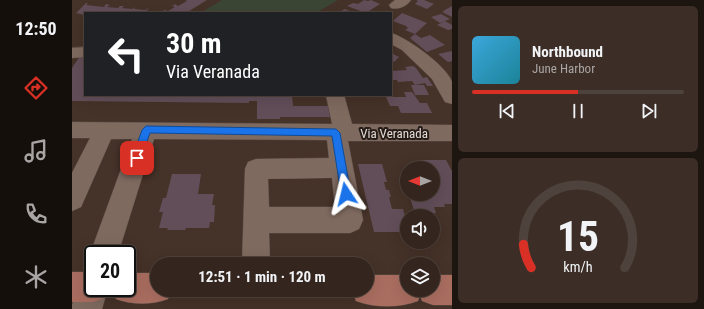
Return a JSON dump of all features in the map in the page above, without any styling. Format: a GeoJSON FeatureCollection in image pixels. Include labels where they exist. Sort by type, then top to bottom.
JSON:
{"type":"FeatureCollection","features":[{"type":"Feature","properties":{"kind":"main road"},"geometry":{"type":"LineString","coordinates":[[72,287],[84,287]]}},
{"type":"Feature","properties":{"kind":"main road"},"geometry":{"type":"LineString","coordinates":[[136,288],[150,288]]}},
{"type":"Feature","properties":{"kind":"main road"},"geometry":{"type":"LineString","coordinates":[[374,290],[400,290]]}},
{"type":"Feature","properties":{"kind":"main road"},"geometry":{"type":"LineString","coordinates":[[440,290],[452,290]]}},
{"type":"Feature","properties":{"kind":"street"},"geometry":{"type":"LineString","coordinates":[[392,39],[408,47],[439,76],[452,97]]}},
{"type":"Feature","properties":{"kind":"street"},"geometry":{"type":"LineString","coordinates":[[72,53],[84,52]]}},
{"type":"Feature","properties":{"kind":"street"},"geometry":{"type":"LineString","coordinates":[[256,220],[350,220],[342,168],[340,133],[335,96]]}},
{"type":"Feature","properties":{"kind":"street","name":"Via Veranada"},"geometry":{"type":"LineString","coordinates":[[72,130],[452,133]]}},
{"type":"Feature","properties":{"kind":"street"},"geometry":{"type":"LineString","coordinates":[[72,199],[104,130]]}},
{"type":"Feature","properties":{"kind":"street"},"geometry":{"type":"LineString","coordinates":[[107,245],[146,130]]}},
{"type":"Feature","properties":{"kind":"street"},"geometry":{"type":"LineString","coordinates":[[256,257],[256,169],[342,168]]}},
{"type":"Feature","properties":{"kind":"street"},"geometry":{"type":"LineString","coordinates":[[86,309],[90,297]]}},
{"type":"Feature","properties":{"kind":"green space"},"geometry":{"type":"Polygon","coordinates":[[[222,0],[338,0],[318,12],[202,12],[222,0]]]}},
{"type":"Feature","properties":{"kind":"building"},"geometry":{"type":"Polygon","coordinates":[[[185,0],[207,0],[188,12],[162,11],[168,11],[175,7],[172,6],[175,4],[178,6],[187,1],[185,0]]]}},
{"type":"Feature","properties":{"kind":"building"},"geometry":{"type":"Polygon","coordinates":[[[364,0],[371,0],[380,4],[368,12],[347,6],[353,3],[358,4],[364,0]]]}},
{"type":"Feature","properties":{"kind":"building"},"geometry":{"type":"Polygon","coordinates":[[[416,0],[424,0],[434,4],[427,9],[415,4],[418,1],[416,0]]]}},
{"type":"Feature","properties":{"kind":"building"},"geometry":{"type":"Polygon","coordinates":[[[86,3],[88,3],[86,5],[104,7],[106,4],[110,5],[107,7],[118,8],[120,6],[124,6],[122,8],[132,9],[136,7],[134,9],[145,10],[149,8],[146,12],[84,12],[84,15],[76,13],[86,3]]]}},
{"type":"Feature","properties":{"kind":"building"},"geometry":{"type":"Polygon","coordinates":[[[452,6],[452,17],[442,12],[444,12],[443,11],[452,6]]]}},
{"type":"Feature","properties":{"kind":"building"},"geometry":{"type":"Polygon","coordinates":[[[345,9],[352,12],[339,12],[345,9]]]}},
{"type":"Feature","properties":{"kind":"building"},"geometry":{"type":"Polygon","coordinates":[[[402,13],[427,23],[415,34],[405,30],[408,28],[406,26],[393,21],[402,13]]]}},
{"type":"Feature","properties":{"kind":"building"},"geometry":{"type":"Polygon","coordinates":[[[441,14],[450,19],[440,23],[431,17],[441,14]]]}},
{"type":"Feature","properties":{"kind":"building"},"geometry":{"type":"Polygon","coordinates":[[[445,21],[452,25],[452,29],[448,30],[437,25],[445,21]]]}},
{"type":"Feature","properties":{"kind":"building"},"geometry":{"type":"Polygon","coordinates":[[[415,34],[421,38],[430,35],[445,45],[427,52],[410,38],[415,34]]]}},
{"type":"Feature","properties":{"kind":"building"},"geometry":{"type":"Polygon","coordinates":[[[452,51],[452,61],[448,62],[438,54],[452,51]]]}},
{"type":"Feature","properties":{"kind":"building"},"geometry":{"type":"Polygon","coordinates":[[[392,54],[399,57],[394,62],[392,61],[392,54]]]}},
{"type":"Feature","properties":{"kind":"building"},"geometry":{"type":"Polygon","coordinates":[[[80,56],[84,56],[84,96],[292,96],[293,106],[328,106],[330,117],[280,117],[280,119],[257,119],[257,101],[249,101],[249,103],[72,101],[72,68],[80,56]]]}},
{"type":"Feature","properties":{"kind":"building"},"geometry":{"type":"Polygon","coordinates":[[[413,66],[416,68],[423,78],[427,77],[433,86],[427,86],[425,83],[415,85],[412,81],[398,82],[397,80],[393,80],[392,71],[407,70],[405,67],[413,66]]]}},
{"type":"Feature","properties":{"kind":"building"},"geometry":{"type":"Polygon","coordinates":[[[411,85],[424,85],[429,95],[415,95],[411,85]]]}},
{"type":"Feature","properties":{"kind":"building"},"geometry":{"type":"Polygon","coordinates":[[[404,92],[412,92],[420,103],[427,103],[432,113],[401,113],[398,106],[390,106],[386,97],[406,97],[404,92]]]}},
{"type":"Feature","properties":{"kind":"building"},"geometry":{"type":"Polygon","coordinates":[[[446,160],[452,171],[452,204],[444,204],[445,207],[434,207],[435,209],[414,209],[411,201],[440,201],[440,161],[420,161],[446,160]]]}},
{"type":"Feature","properties":{"kind":"building"},"geometry":{"type":"Polygon","coordinates":[[[358,164],[382,164],[387,182],[384,182],[386,190],[389,190],[392,209],[400,209],[400,232],[374,232],[358,164]]]}},
{"type":"Feature","properties":{"kind":"building"},"geometry":{"type":"Polygon","coordinates":[[[172,174],[201,174],[198,194],[214,194],[212,205],[215,205],[214,222],[210,222],[209,228],[167,230],[168,228],[159,228],[163,212],[159,212],[163,198],[166,198],[172,174]]]}},
{"type":"Feature","properties":{"kind":"route"},"geometry":{"type":"LineString","coordinates":[[137,158],[146,130],[336,133],[346,194]]}}]}
